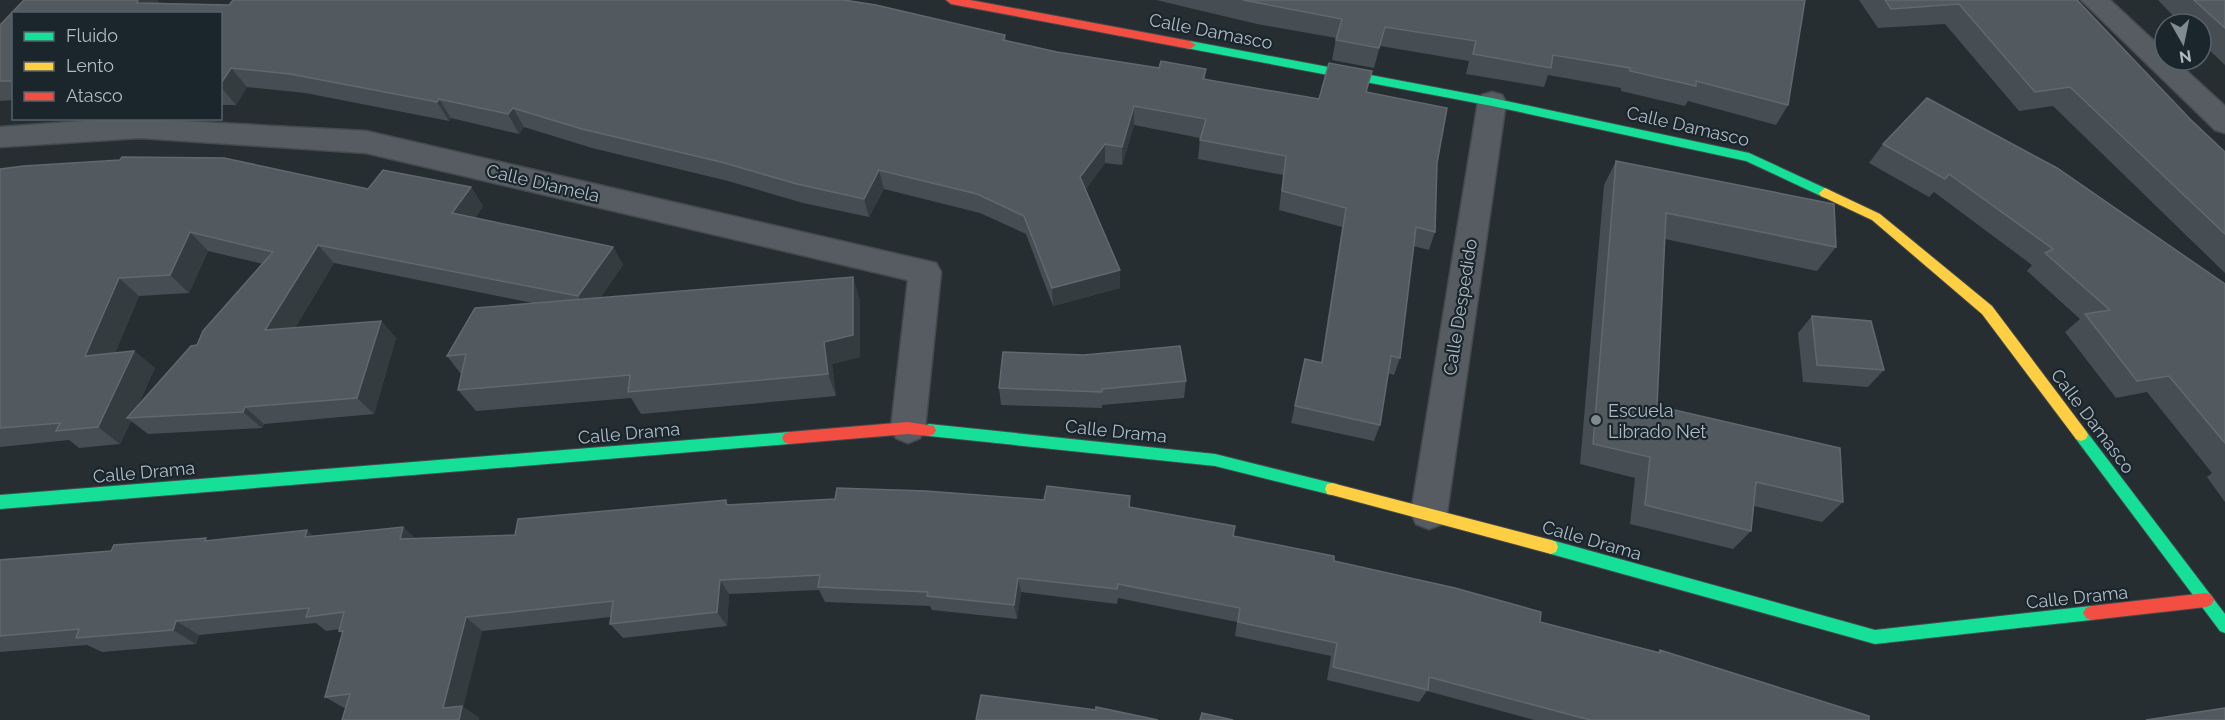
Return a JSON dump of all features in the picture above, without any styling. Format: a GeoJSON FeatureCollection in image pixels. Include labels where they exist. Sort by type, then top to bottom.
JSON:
{"type":"FeatureCollection","features":[{"type":"Feature","properties":{"kind":"street","name":"Calle Damasco"},"geometry":{"type":"LineString","coordinates":[[951,0],[1492,102],[1749,157],[1876,217],[1987,310],[2225,626]]}},
{"type":"Feature","properties":{"kind":"street"},"geometry":{"type":"LineString","coordinates":[[2094,0],[2225,123]]}},
{"type":"Feature","properties":{"kind":"street","name":"Calle Despedido"},"geometry":{"type":"LineString","coordinates":[[1429,513],[1492,102]]}},
{"type":"Feature","properties":{"kind":"street","name":"Calle Diamela"},"geometry":{"type":"LineString","coordinates":[[0,137],[140,128],[366,142],[925,272],[908,428]]}},
{"type":"Feature","properties":{"kind":"street","name":"Calle Drama"},"geometry":{"type":"LineString","coordinates":[[0,502],[908,428],[1215,460],[1429,513],[1875,637],[2206,600]]}},
{"type":"Feature","properties":{"kind":"building"},"geometry":{"type":"Polygon","coordinates":[[[24,0],[138,0],[137,3],[229,5],[233,0],[844,0],[876,5],[1005,35],[1003,40],[1057,52],[1159,68],[1161,61],[1206,69],[1203,79],[1319,99],[1329,63],[1372,71],[1366,92],[1447,108],[1437,163],[1435,232],[1416,227],[1400,358],[1391,356],[1380,425],[1295,406],[1305,359],[1322,363],[1346,208],[1282,191],[1286,156],[1200,140],[1206,119],[1134,106],[1122,147],[1105,144],[1080,177],[1120,270],[1052,288],[1024,216],[977,194],[879,170],[864,199],[582,129],[513,108],[508,114],[439,99],[437,102],[290,74],[231,68],[222,82],[222,12],[12,12],[24,0]]]}},
{"type":"Feature","properties":{"kind":"building"},"geometry":{"type":"Polygon","coordinates":[[[1243,0],[1805,0],[1788,105],[1696,81],[1696,86],[1630,71],[1630,68],[1553,55],[1551,68],[1473,54],[1476,41],[1385,27],[1379,48],[1336,40],[1342,19],[1243,0]]]}},
{"type":"Feature","properties":{"kind":"building"},"geometry":{"type":"Polygon","coordinates":[[[1885,0],[2077,0],[2191,120],[2225,152],[2225,234],[2070,87],[2035,92],[1959,4],[1891,9],[1885,0]]]}},
{"type":"Feature","properties":{"kind":"building"},"geometry":{"type":"Polygon","coordinates":[[[2225,0],[2225,28],[2213,17],[2213,12],[2207,12],[2195,1],[2225,0]]]}},
{"type":"Feature","properties":{"kind":"building"},"geometry":{"type":"Polygon","coordinates":[[[12,12],[12,81],[0,81],[0,25],[12,12]]]}},
{"type":"Feature","properties":{"kind":"building"},"geometry":{"type":"Polygon","coordinates":[[[1927,98],[2057,168],[2225,284],[2225,443],[2169,376],[2137,381],[2085,314],[2110,310],[2045,253],[2053,249],[1949,174],[1945,179],[1883,144],[1927,98]]]}},
{"type":"Feature","properties":{"kind":"building"},"geometry":{"type":"Polygon","coordinates":[[[122,157],[224,158],[368,189],[383,170],[471,187],[452,213],[613,247],[578,296],[318,245],[265,330],[381,321],[357,398],[245,407],[243,412],[127,418],[191,346],[197,345],[203,331],[273,252],[190,232],[170,275],[119,278],[85,356],[134,351],[98,427],[56,431],[60,423],[0,428],[0,169],[120,160],[122,157]]]}},
{"type":"Feature","properties":{"kind":"building"},"geometry":{"type":"Polygon","coordinates":[[[1616,161],[1834,204],[1836,247],[1666,213],[1657,406],[1840,448],[1843,502],[1756,482],[1751,531],[1645,505],[1650,457],[1593,444],[1616,161]]]}},
{"type":"Feature","properties":{"kind":"building"},"geometry":{"type":"Polygon","coordinates":[[[853,277],[853,335],[824,342],[828,374],[628,392],[630,375],[458,390],[466,354],[447,356],[475,308],[853,277]]]}},
{"type":"Feature","properties":{"kind":"building"},"geometry":{"type":"Polygon","coordinates":[[[1812,316],[1871,321],[1884,370],[1817,365],[1812,316]]]}},
{"type":"Feature","properties":{"kind":"building"},"geometry":{"type":"Polygon","coordinates":[[[1180,346],[1186,381],[1102,389],[1102,392],[999,388],[1003,352],[1084,355],[1180,346]]]}},
{"type":"Feature","properties":{"kind":"building"},"geometry":{"type":"Polygon","coordinates":[[[1047,486],[1130,496],[1129,507],[1235,526],[1233,536],[1334,556],[1334,561],[1455,588],[1541,612],[1540,622],[1660,653],[1660,650],[1869,716],[1869,720],[1590,720],[1429,677],[1428,690],[1333,667],[1337,643],[1238,622],[1240,608],[1118,584],[1117,589],[1018,578],[1014,605],[927,596],[928,592],[818,587],[820,575],[720,580],[717,612],[610,624],[613,601],[466,617],[443,708],[462,706],[459,720],[342,720],[350,694],[325,697],[343,631],[339,631],[344,612],[306,617],[309,608],[176,621],[173,630],[76,638],[79,629],[0,636],[0,560],[111,551],[114,545],[206,538],[205,541],[307,530],[305,537],[403,527],[400,539],[515,535],[518,519],[726,500],[726,505],[835,499],[837,488],[926,491],[1044,500],[1047,486]]]}},
{"type":"Feature","properties":{"kind":"building"},"geometry":{"type":"Polygon","coordinates":[[[981,695],[1096,710],[1096,707],[1158,720],[976,720],[981,695]]]}},
{"type":"Feature","properties":{"kind":"building"},"geometry":{"type":"Polygon","coordinates":[[[2225,708],[2225,720],[2146,720],[2225,708]]]}},
{"type":"Feature","properties":{"kind":"building"},"geometry":{"type":"Polygon","coordinates":[[[1202,713],[1233,720],[1200,720],[1202,713]]]}},
{"type":"Feature","properties":{"kind":"traffic: fast"},"geometry":{"type":"LineString","coordinates":[[1190,45],[1492,102],[1749,157],[1825,193]]}},
{"type":"Feature","properties":{"kind":"traffic: fast"},"geometry":{"type":"LineString","coordinates":[[929,430],[1215,460],[1332,489]]}},
{"type":"Feature","properties":{"kind":"traffic: fast"},"geometry":{"type":"LineString","coordinates":[[2081,435],[2225,626]]}},
{"type":"Feature","properties":{"kind":"traffic: fast"},"geometry":{"type":"LineString","coordinates":[[0,502],[789,438]]}},
{"type":"Feature","properties":{"kind":"traffic: fast"},"geometry":{"type":"LineString","coordinates":[[1551,547],[1875,637],[2091,613]]}},
{"type":"Feature","properties":{"kind":"traffic: slow"},"geometry":{"type":"LineString","coordinates":[[1825,193],[1876,217],[1987,310],[2081,435]]}},
{"type":"Feature","properties":{"kind":"traffic: slow"},"geometry":{"type":"LineString","coordinates":[[1332,489],[1551,547]]}},
{"type":"Feature","properties":{"kind":"traffic: jam"},"geometry":{"type":"LineString","coordinates":[[951,0],[1190,45]]}},
{"type":"Feature","properties":{"kind":"traffic: jam"},"geometry":{"type":"LineString","coordinates":[[789,438],[908,428],[929,430]]}},
{"type":"Feature","properties":{"kind":"traffic: jam"},"geometry":{"type":"LineString","coordinates":[[2091,613],[2206,600]]}},
{"type":"Feature","properties":{"kind":"place","name":"Escuela Librado Net"},"geometry":{"type":"Point","coordinates":[1596,420]}}]}
